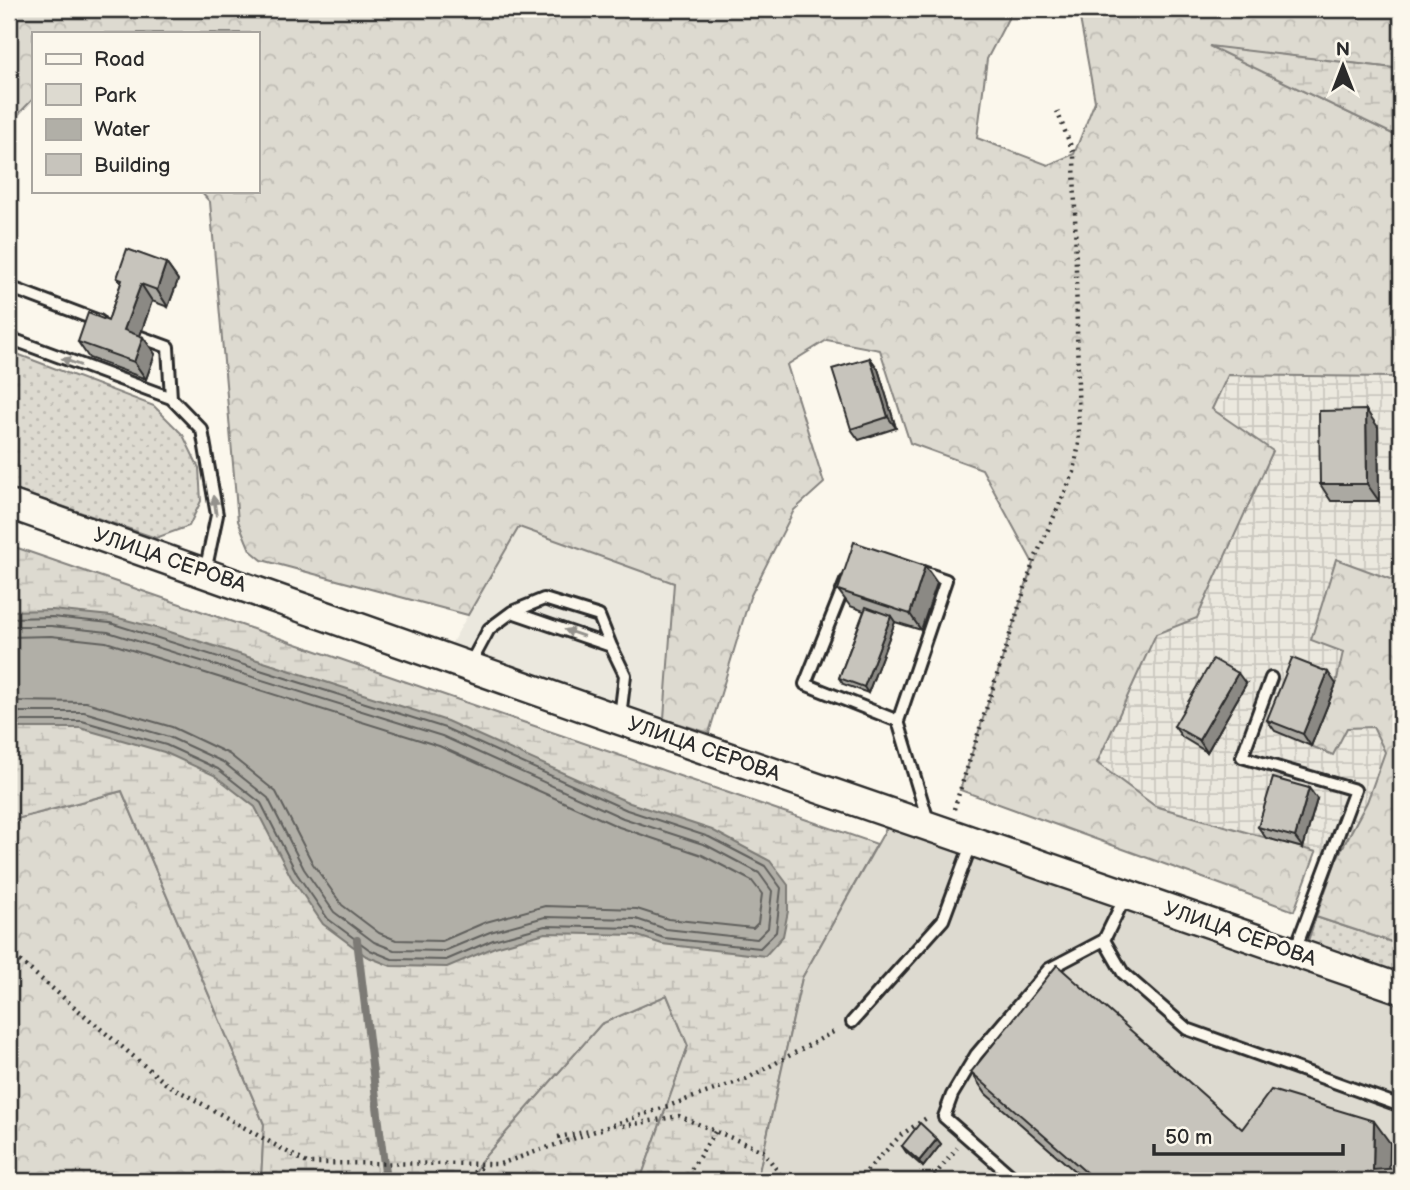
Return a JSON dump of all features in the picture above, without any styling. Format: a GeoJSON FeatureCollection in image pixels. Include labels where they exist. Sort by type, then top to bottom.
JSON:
{"type":"FeatureCollection","features":[{"type":"Feature","properties":{"kind":"main road","name":"УЛИЦА СЕРОВА"},"geometry":{"type":"LineString","coordinates":[[9,504],[620,720],[1401,989]]}},
{"type":"Feature","properties":{"kind":"lane"},"geometry":{"type":"LineString","coordinates":[[9,287],[107,324]]}},
{"type":"Feature","properties":{"kind":"lane"},"geometry":{"type":"LineString","coordinates":[[119,328],[168,347],[171,398]]}},
{"type":"Feature","properties":{"kind":"lane"},"geometry":{"type":"LineString","coordinates":[[9,338],[171,398],[202,430],[217,515],[205,572]]}},
{"type":"Feature","properties":{"kind":"lane"},"geometry":{"type":"LineString","coordinates":[[852,1022],[943,919],[949,834],[898,721],[946,580],[909,567]]}},
{"type":"Feature","properties":{"kind":"lane"},"geometry":{"type":"LineString","coordinates":[[849,573],[805,684],[898,721]]}},
{"type":"Feature","properties":{"kind":"lane"},"geometry":{"type":"LineString","coordinates":[[469,666],[489,629],[513,612],[544,599],[599,617],[625,675],[620,720]]}},
{"type":"Feature","properties":{"kind":"lane"},"geometry":{"type":"LineString","coordinates":[[513,612],[611,646]]}},
{"type":"Feature","properties":{"kind":"lane"},"geometry":{"type":"LineString","coordinates":[[1271,678],[1242,757],[1355,790],[1294,953]]}},
{"type":"Feature","properties":{"kind":"lane"},"geometry":{"type":"LineString","coordinates":[[1017,1181],[944,1116],[976,1055],[1049,969],[1104,940],[1126,895]]}},
{"type":"Feature","properties":{"kind":"lane"},"geometry":{"type":"LineString","coordinates":[[1104,940],[1123,973],[1187,1029],[1401,1106]]}},
{"type":"Feature","properties":{"kind":"path"},"geometry":{"type":"LineString","coordinates":[[949,834],[1033,563],[1074,472],[1079,443],[1074,154],[1057,111]]}},
{"type":"Feature","properties":{"kind":"path"},"geometry":{"type":"LineString","coordinates":[[9,953],[165,1083],[307,1163],[500,1164],[746,1079],[852,1022]]}},
{"type":"Feature","properties":{"kind":"path"},"geometry":{"type":"LineString","coordinates":[[857,1181],[901,1135],[949,1103]]}},
{"type":"Feature","properties":{"kind":"path"},"geometry":{"type":"LineString","coordinates":[[558,1137],[679,1116],[763,1152],[785,1181]]}},
{"type":"Feature","properties":{"kind":"path"},"geometry":{"type":"LineString","coordinates":[[684,1181],[716,1130]]}},
{"type":"Feature","properties":{"kind":"path"},"geometry":{"type":"LineString","coordinates":[[930,1181],[967,1137]]}},
{"type":"Feature","properties":{"kind":"path"},"geometry":{"type":"LineString","coordinates":[[462,1181],[484,1164]]}},
{"type":"Feature","properties":{"kind":"shaded area"},"geometry":{"type":"Polygon","coordinates":[[[1146,174],[1401,239],[1401,877],[1025,769],[1146,174]]]}},
{"type":"Feature","properties":{"kind":"shaded area"},"geometry":{"type":"Polygon","coordinates":[[[519,526],[675,583],[664,719],[450,646],[519,526]]]}},
{"type":"Feature","properties":{"kind":"green space"},"geometry":{"type":"Polygon","coordinates":[[[9,9],[1013,9],[987,59],[977,138],[1048,165],[1074,154],[1095,101],[1079,13],[1032,9],[1401,9],[1401,69],[1212,47],[1401,138],[1401,385],[1393,377],[1228,375],[1212,409],[1273,451],[1197,618],[1156,634],[1097,763],[1155,806],[1316,852],[1294,911],[960,790],[1033,563],[982,469],[910,443],[880,350],[827,340],[787,365],[824,483],[794,510],[750,597],[709,733],[664,719],[674,583],[519,527],[468,615],[262,560],[250,550],[238,521],[210,202],[201,192],[259,192],[259,32],[32,32],[32,100],[9,124],[9,9]]]}},
{"type":"Feature","properties":{"kind":"green space"},"geometry":{"type":"Polygon","coordinates":[[[1209,46],[1401,69],[1401,138],[1209,46]]]}},
{"type":"Feature","properties":{"kind":"green space"},"geometry":{"type":"Polygon","coordinates":[[[9,351],[154,406],[183,435],[199,468],[201,501],[189,526],[156,538],[9,488],[9,351]]]}},
{"type":"Feature","properties":{"kind":"green space"},"geometry":{"type":"Polygon","coordinates":[[[9,545],[877,844],[802,978],[757,1181],[640,1181],[688,1046],[667,995],[601,1024],[480,1162],[471,1181],[261,1181],[264,1124],[122,791],[9,821],[9,545]]]}},
{"type":"Feature","properties":{"kind":"green space"},"geometry":{"type":"Polygon","coordinates":[[[1336,559],[1401,583],[1401,945],[1316,917],[1337,858],[1367,802],[1385,752],[1373,727],[1347,728],[1333,755],[1311,746],[1336,684],[1343,652],[1311,640],[1336,559]]]}},
{"type":"Feature","properties":{"kind":"green space"},"geometry":{"type":"Polygon","coordinates":[[[122,791],[264,1124],[261,1181],[9,1181],[9,821],[122,791]]]}},
{"type":"Feature","properties":{"kind":"green space"},"geometry":{"type":"Polygon","coordinates":[[[887,827],[1401,1004],[1401,1181],[757,1181],[802,978],[887,827]]]}},
{"type":"Feature","properties":{"kind":"green space"},"geometry":{"type":"Polygon","coordinates":[[[1316,917],[1401,945],[1401,976],[1307,944],[1316,917]]]}},
{"type":"Feature","properties":{"kind":"green space"},"geometry":{"type":"Polygon","coordinates":[[[667,995],[688,1046],[640,1181],[471,1181],[480,1162],[601,1024],[667,995]]]}},
{"type":"Feature","properties":{"kind":"water"},"geometry":{"type":"Polygon","coordinates":[[[52,610],[111,616],[164,630],[447,721],[630,803],[712,830],[770,861],[788,885],[788,911],[783,936],[765,956],[662,944],[635,935],[545,933],[495,947],[447,967],[391,966],[366,956],[323,924],[291,877],[255,807],[214,775],[164,752],[80,728],[9,728],[9,611],[52,610]]]}},
{"type":"Feature","properties":{"kind":"building"},"geometry":{"type":"Polygon","coordinates":[[[127,249],[166,263],[157,290],[141,284],[124,330],[143,337],[134,362],[78,342],[88,313],[108,321],[122,280],[117,278],[127,249]]]}},
{"type":"Feature","properties":{"kind":"building"},"geometry":{"type":"Polygon","coordinates":[[[870,358],[888,417],[851,429],[832,369],[870,358]]]}},
{"type":"Feature","properties":{"kind":"building"},"geometry":{"type":"Polygon","coordinates":[[[1366,410],[1367,484],[1320,484],[1319,411],[1366,410]]]}},
{"type":"Feature","properties":{"kind":"building"},"geometry":{"type":"Polygon","coordinates":[[[854,542],[925,566],[910,614],[838,590],[854,542]]]}},
{"type":"Feature","properties":{"kind":"building"},"geometry":{"type":"Polygon","coordinates":[[[866,607],[891,616],[864,687],[839,678],[866,607]]]}},
{"type":"Feature","properties":{"kind":"building"},"geometry":{"type":"Polygon","coordinates":[[[1292,658],[1328,672],[1303,734],[1267,720],[1292,658]]]}},
{"type":"Feature","properties":{"kind":"building"},"geometry":{"type":"Polygon","coordinates":[[[1213,659],[1238,673],[1199,740],[1174,726],[1213,659]]]}},
{"type":"Feature","properties":{"kind":"building"},"geometry":{"type":"Polygon","coordinates":[[[1273,778],[1309,788],[1295,837],[1258,827],[1273,778]]]}},
{"type":"Feature","properties":{"kind":"building"},"geometry":{"type":"Polygon","coordinates":[[[1057,965],[1242,1129],[1271,1090],[1374,1121],[1373,1170],[1401,1168],[1401,1181],[1096,1181],[971,1072],[1057,965]]]}},
{"type":"Feature","properties":{"kind":"building"},"geometry":{"type":"Polygon","coordinates":[[[920,1123],[937,1139],[919,1161],[902,1146],[920,1123]]]}},
{"type":"Feature","properties":{"kind":"waterway"},"geometry":{"type":"LineString","coordinates":[[357,940],[386,1181]]}}]}
